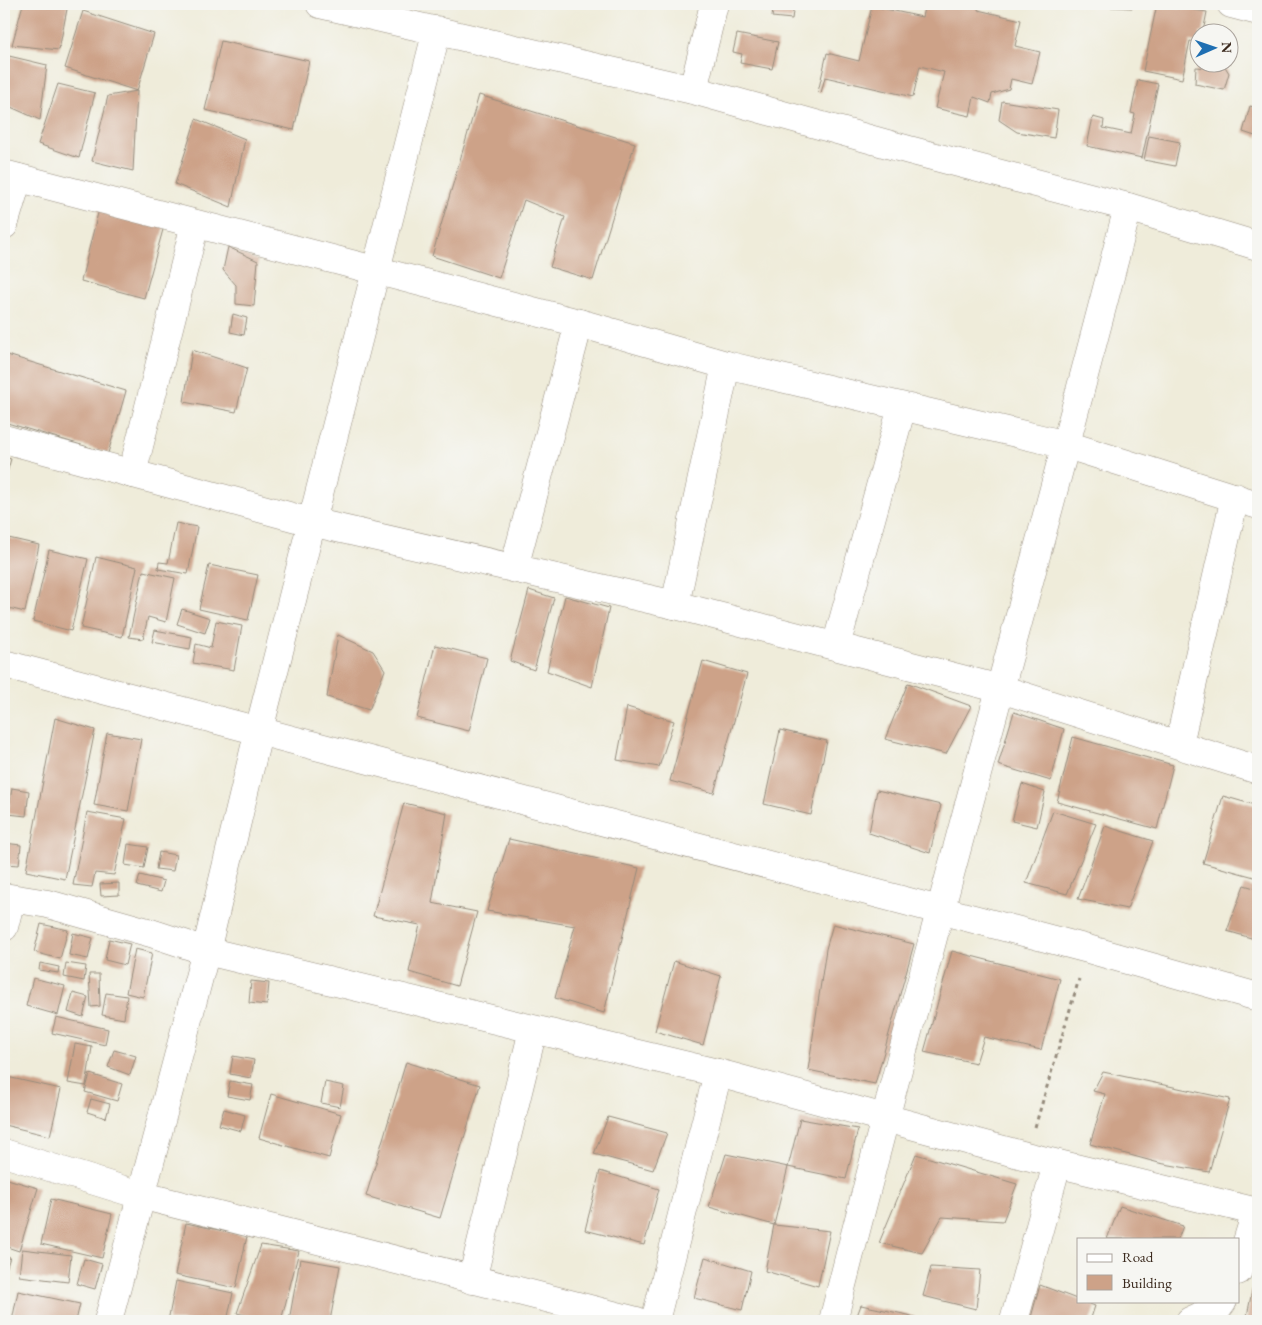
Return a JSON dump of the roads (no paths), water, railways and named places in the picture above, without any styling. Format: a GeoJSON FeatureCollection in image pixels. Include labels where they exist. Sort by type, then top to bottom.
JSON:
{"type":"FeatureCollection","features":[{"type":"Feature","properties":{"kind":"street"},"geometry":{"type":"LineString","coordinates":[[320,4],[370,10],[437,30],[693,90],[909,150],[1128,207],[1258,246]]}},
{"type":"Feature","properties":{"kind":"street"},"geometry":{"type":"LineString","coordinates":[[693,90],[714,4]]}},
{"type":"Feature","properties":{"kind":"street"},"geometry":{"type":"LineString","coordinates":[[1231,4],[1258,12]]}},
{"type":"Feature","properties":{"kind":"street"},"geometry":{"type":"LineString","coordinates":[[108,1321],[206,951],[258,730],[437,30]]}},
{"type":"Feature","properties":{"kind":"street"},"geometry":{"type":"LineString","coordinates":[[4,225],[11,176],[578,323],[726,365],[1067,445],[1246,501],[1179,744]]}},
{"type":"Feature","properties":{"kind":"street"},"geometry":{"type":"LineString","coordinates":[[833,1321],[884,1116],[1067,445],[1128,207]]}},
{"type":"Feature","properties":{"kind":"street"},"geometry":{"type":"LineString","coordinates":[[132,474],[195,224]]}},
{"type":"Feature","properties":{"kind":"street"},"geometry":{"type":"LineString","coordinates":[[514,568],[578,323]]}},
{"type":"Feature","properties":{"kind":"street"},"geometry":{"type":"LineString","coordinates":[[675,605],[726,365]]}},
{"type":"Feature","properties":{"kind":"street"},"geometry":{"type":"LineString","coordinates":[[836,646],[902,407]]}},
{"type":"Feature","properties":{"kind":"street"},"geometry":{"type":"LineString","coordinates":[[4,439],[312,522],[675,605],[1001,689],[1258,770]]}},
{"type":"Feature","properties":{"kind":"street"},"geometry":{"type":"LineString","coordinates":[[4,664],[940,912],[1088,949],[1258,997]]}},
{"type":"Feature","properties":{"kind":"street"},"geometry":{"type":"LineString","coordinates":[[4,927],[7,898],[48,904],[152,933],[206,951],[718,1073],[884,1116],[1057,1164],[1257,1212],[1240,1265]]}},
{"type":"Feature","properties":{"kind":"street"},"geometry":{"type":"LineString","coordinates":[[472,1280],[533,1030]]}},
{"type":"Feature","properties":{"kind":"street"},"geometry":{"type":"LineString","coordinates":[[655,1321],[718,1073]]}},
{"type":"Feature","properties":{"kind":"street"},"geometry":{"type":"LineString","coordinates":[[4,1153],[140,1195],[638,1321]]}},
{"type":"Feature","properties":{"kind":"street"},"geometry":{"type":"LineString","coordinates":[[1014,1321],[1057,1164]]}},
{"type":"Feature","properties":{"kind":"street"},"geometry":{"type":"LineString","coordinates":[[1190,1321],[1218,1308],[1222,1302]]}}]}
